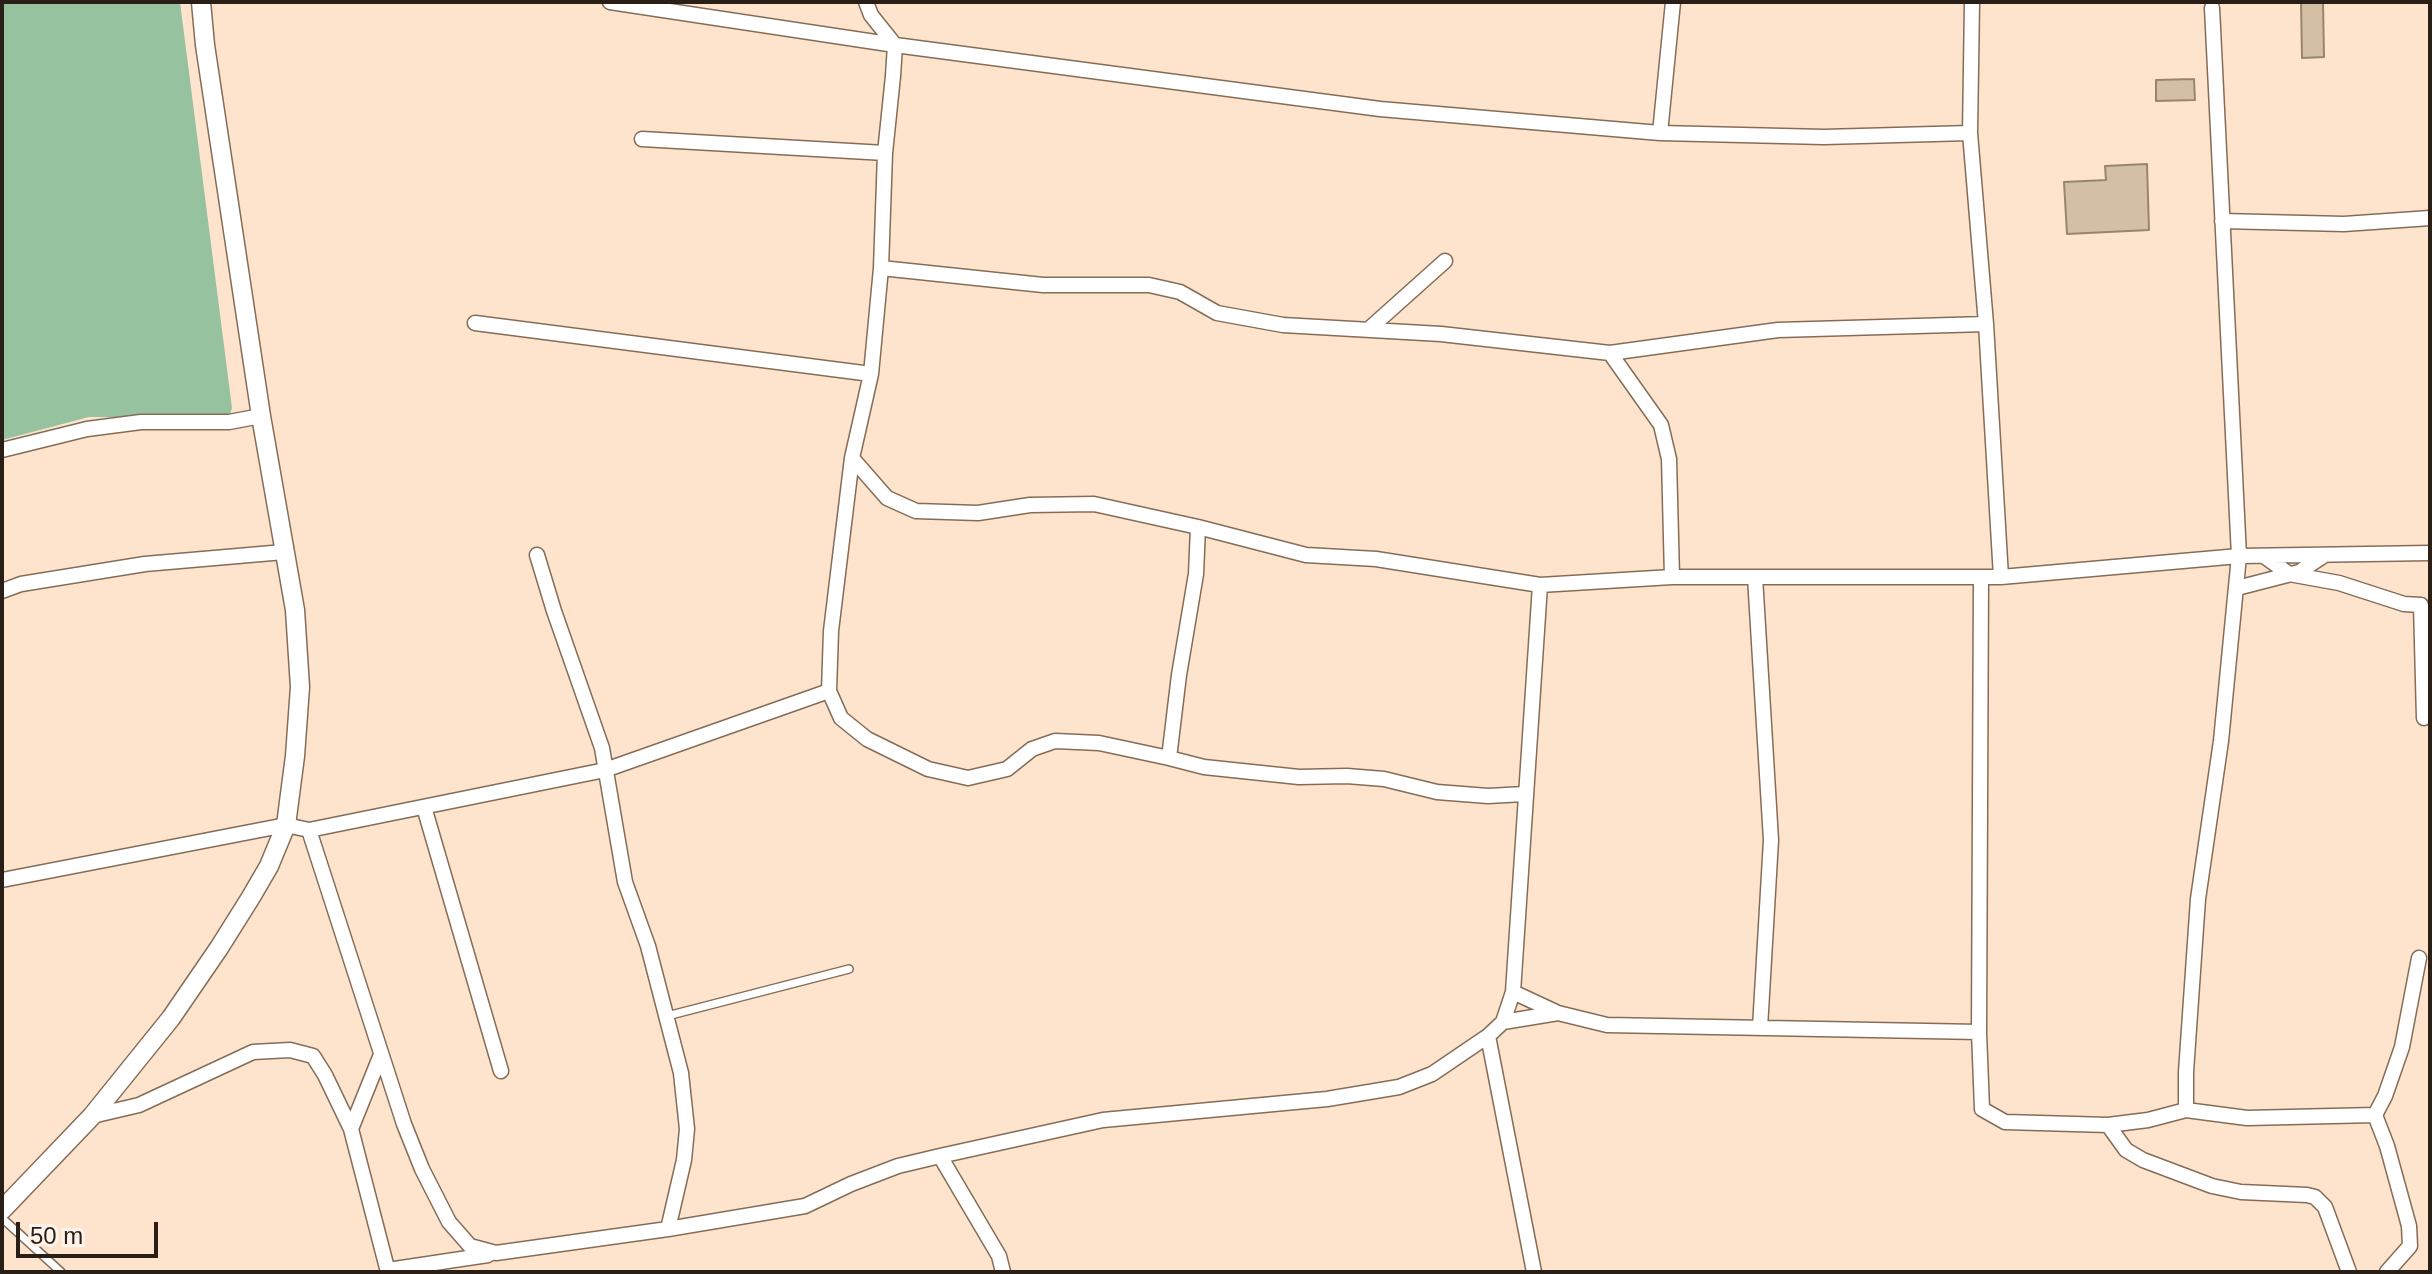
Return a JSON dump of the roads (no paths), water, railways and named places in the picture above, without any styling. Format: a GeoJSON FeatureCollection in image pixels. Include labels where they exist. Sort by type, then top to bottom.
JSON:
{"type":"FeatureCollection","features":[{"type":"Feature","properties":{"kind":"street"},"geometry":{"type":"LineString","coordinates":[[2,1210],[92,1116],[171,1018],[219,948],[269,866],[286,825],[300,687],[295,610],[261,416],[201,2]]}},
{"type":"Feature","properties":{"kind":"street"},"geometry":{"type":"LineString","coordinates":[[610,2],[895,45],[1380,109],[1660,133],[1824,137],[1970,133]]}},
{"type":"Feature","properties":{"kind":"street"},"geometry":{"type":"LineString","coordinates":[[866,2],[871,15],[895,45],[871,374],[852,458],[831,631],[829,691],[841,718],[867,739],[928,769],[968,778],[1007,769],[1032,749],[1055,741],[1099,743],[1204,767],[1299,777],[1384,779],[1437,792],[1488,796],[1524,794]]}},
{"type":"Feature","properties":{"kind":"street"},"geometry":{"type":"LineString","coordinates":[[1660,133],[1673,2]]}},
{"type":"Feature","properties":{"kind":"street"},"geometry":{"type":"LineString","coordinates":[[1972,2],[1970,133],[1986,324],[2001,577]]}},
{"type":"Feature","properties":{"kind":"street"},"geometry":{"type":"LineString","coordinates":[[2186,1110],[2198,899],[2221,741],[2239,556],[2212,8]]}},
{"type":"Feature","properties":{"kind":"street"},"geometry":{"type":"LineString","coordinates":[[642,139],[885,153]]}},
{"type":"Feature","properties":{"kind":"street"},"geometry":{"type":"LineString","coordinates":[[2222,221],[2344,224],[2430,218]]}},
{"type":"Feature","properties":{"kind":"street"},"geometry":{"type":"LineString","coordinates":[[1369,329],[1445,261]]}},
{"type":"Feature","properties":{"kind":"street"},"geometry":{"type":"LineString","coordinates":[[881,268],[1043,285],[1149,285],[1180,292],[1217,313],[1283,325],[1369,329],[1610,353],[1778,330],[1986,324]]}},
{"type":"Feature","properties":{"kind":"street"},"geometry":{"type":"LineString","coordinates":[[475,323],[871,374]]}},
{"type":"Feature","properties":{"kind":"street"},"geometry":{"type":"LineString","coordinates":[[1610,353],[1661,425],[1669,459],[1672,577]]}},
{"type":"Feature","properties":{"kind":"street"},"geometry":{"type":"LineString","coordinates":[[2,450],[87,429],[141,422],[229,422],[261,416]]}},
{"type":"Feature","properties":{"kind":"street"},"geometry":{"type":"LineString","coordinates":[[852,458],[887,498],[916,511],[978,513],[1030,505],[1094,504],[1306,555],[1376,559],[1540,585],[1672,577],[2001,577],[2239,556],[2430,553]]}},
{"type":"Feature","properties":{"kind":"street"},"geometry":{"type":"LineString","coordinates":[[1169,758],[1196,574],[1198,527]]}},
{"type":"Feature","properties":{"kind":"street"},"geometry":{"type":"LineString","coordinates":[[2,591],[21,584],[145,564],[284,552]]}},
{"type":"Feature","properties":{"kind":"street"},"geometry":{"type":"LineString","coordinates":[[537,555],[602,748],[625,882],[648,946],[681,1073],[687,1129],[684,1160],[668,1229]]}},
{"type":"Feature","properties":{"kind":"street"},"geometry":{"type":"LineString","coordinates":[[2237,588],[2307,568],[2325,555]]}},
{"type":"Feature","properties":{"kind":"street"},"geometry":{"type":"LineString","coordinates":[[2264,556],[2289,574],[2339,583],[2404,604],[2426,604],[2424,718]]}},
{"type":"Feature","properties":{"kind":"street"},"geometry":{"type":"LineString","coordinates":[[1755,577],[1771,840],[1760,1028]]}},
{"type":"Feature","properties":{"kind":"street"},"geometry":{"type":"LineString","coordinates":[[1981,577],[1979,1032],[1982,1109],[2005,1122],[2108,1125],[2148,1120],[2186,1110],[2247,1118],[2375,1115]]}},
{"type":"Feature","properties":{"kind":"street"},"geometry":{"type":"LineString","coordinates":[[92,1116],[139,1105],[253,1052],[290,1050],[313,1056],[351,1129],[388,1271],[805,1206],[898,1166],[1103,1120],[1327,1099],[1399,1087],[1432,1074],[1488,1036],[1503,1022],[1513,992],[1540,585]]}},
{"type":"Feature","properties":{"kind":"street"},"geometry":{"type":"LineString","coordinates":[[2,880],[286,825],[309,830],[605,770],[829,691]]}},
{"type":"Feature","properties":{"kind":"street"},"geometry":{"type":"LineString","coordinates":[[424,807],[501,1071]]}},
{"type":"Feature","properties":{"kind":"street"},"geometry":{"type":"LineString","coordinates":[[309,830],[372,1022],[380,1057],[422,1169],[449,1222],[470,1246],[496,1253]]}},
{"type":"Feature","properties":{"kind":"street"},"geometry":{"type":"LineString","coordinates":[[2387,1272],[2410,1246],[2409,1226],[2375,1115],[2402,1047],[2419,958]]}},
{"type":"Feature","properties":{"kind":"street"},"geometry":{"type":"LineString","coordinates":[[1513,992],[1558,1013],[1607,1025],[1979,1032]]}},
{"type":"Feature","properties":{"kind":"street"},"geometry":{"type":"LineString","coordinates":[[1503,1022],[1558,1013]]}},
{"type":"Feature","properties":{"kind":"street"},"geometry":{"type":"LineString","coordinates":[[1488,1036],[1534,1272]]}},
{"type":"Feature","properties":{"kind":"street"},"geometry":{"type":"LineString","coordinates":[[351,1129],[380,1057]]}},
{"type":"Feature","properties":{"kind":"street"},"geometry":{"type":"LineString","coordinates":[[2108,1125],[2126,1150],[2143,1160],[2212,1186],[2241,1192],[2315,1197],[2325,1207],[2349,1272]]}},
{"type":"Feature","properties":{"kind":"street"},"geometry":{"type":"LineString","coordinates":[[940,1156],[999,1256],[1003,1272]]}},
{"type":"Feature","properties":{"kind":"lane"},"geometry":{"type":"LineString","coordinates":[[667,1016],[849,969]]}},
{"type":"Feature","properties":{"kind":"lane"},"geometry":{"type":"LineString","coordinates":[[2,1218],[61,1272]]}}]}
